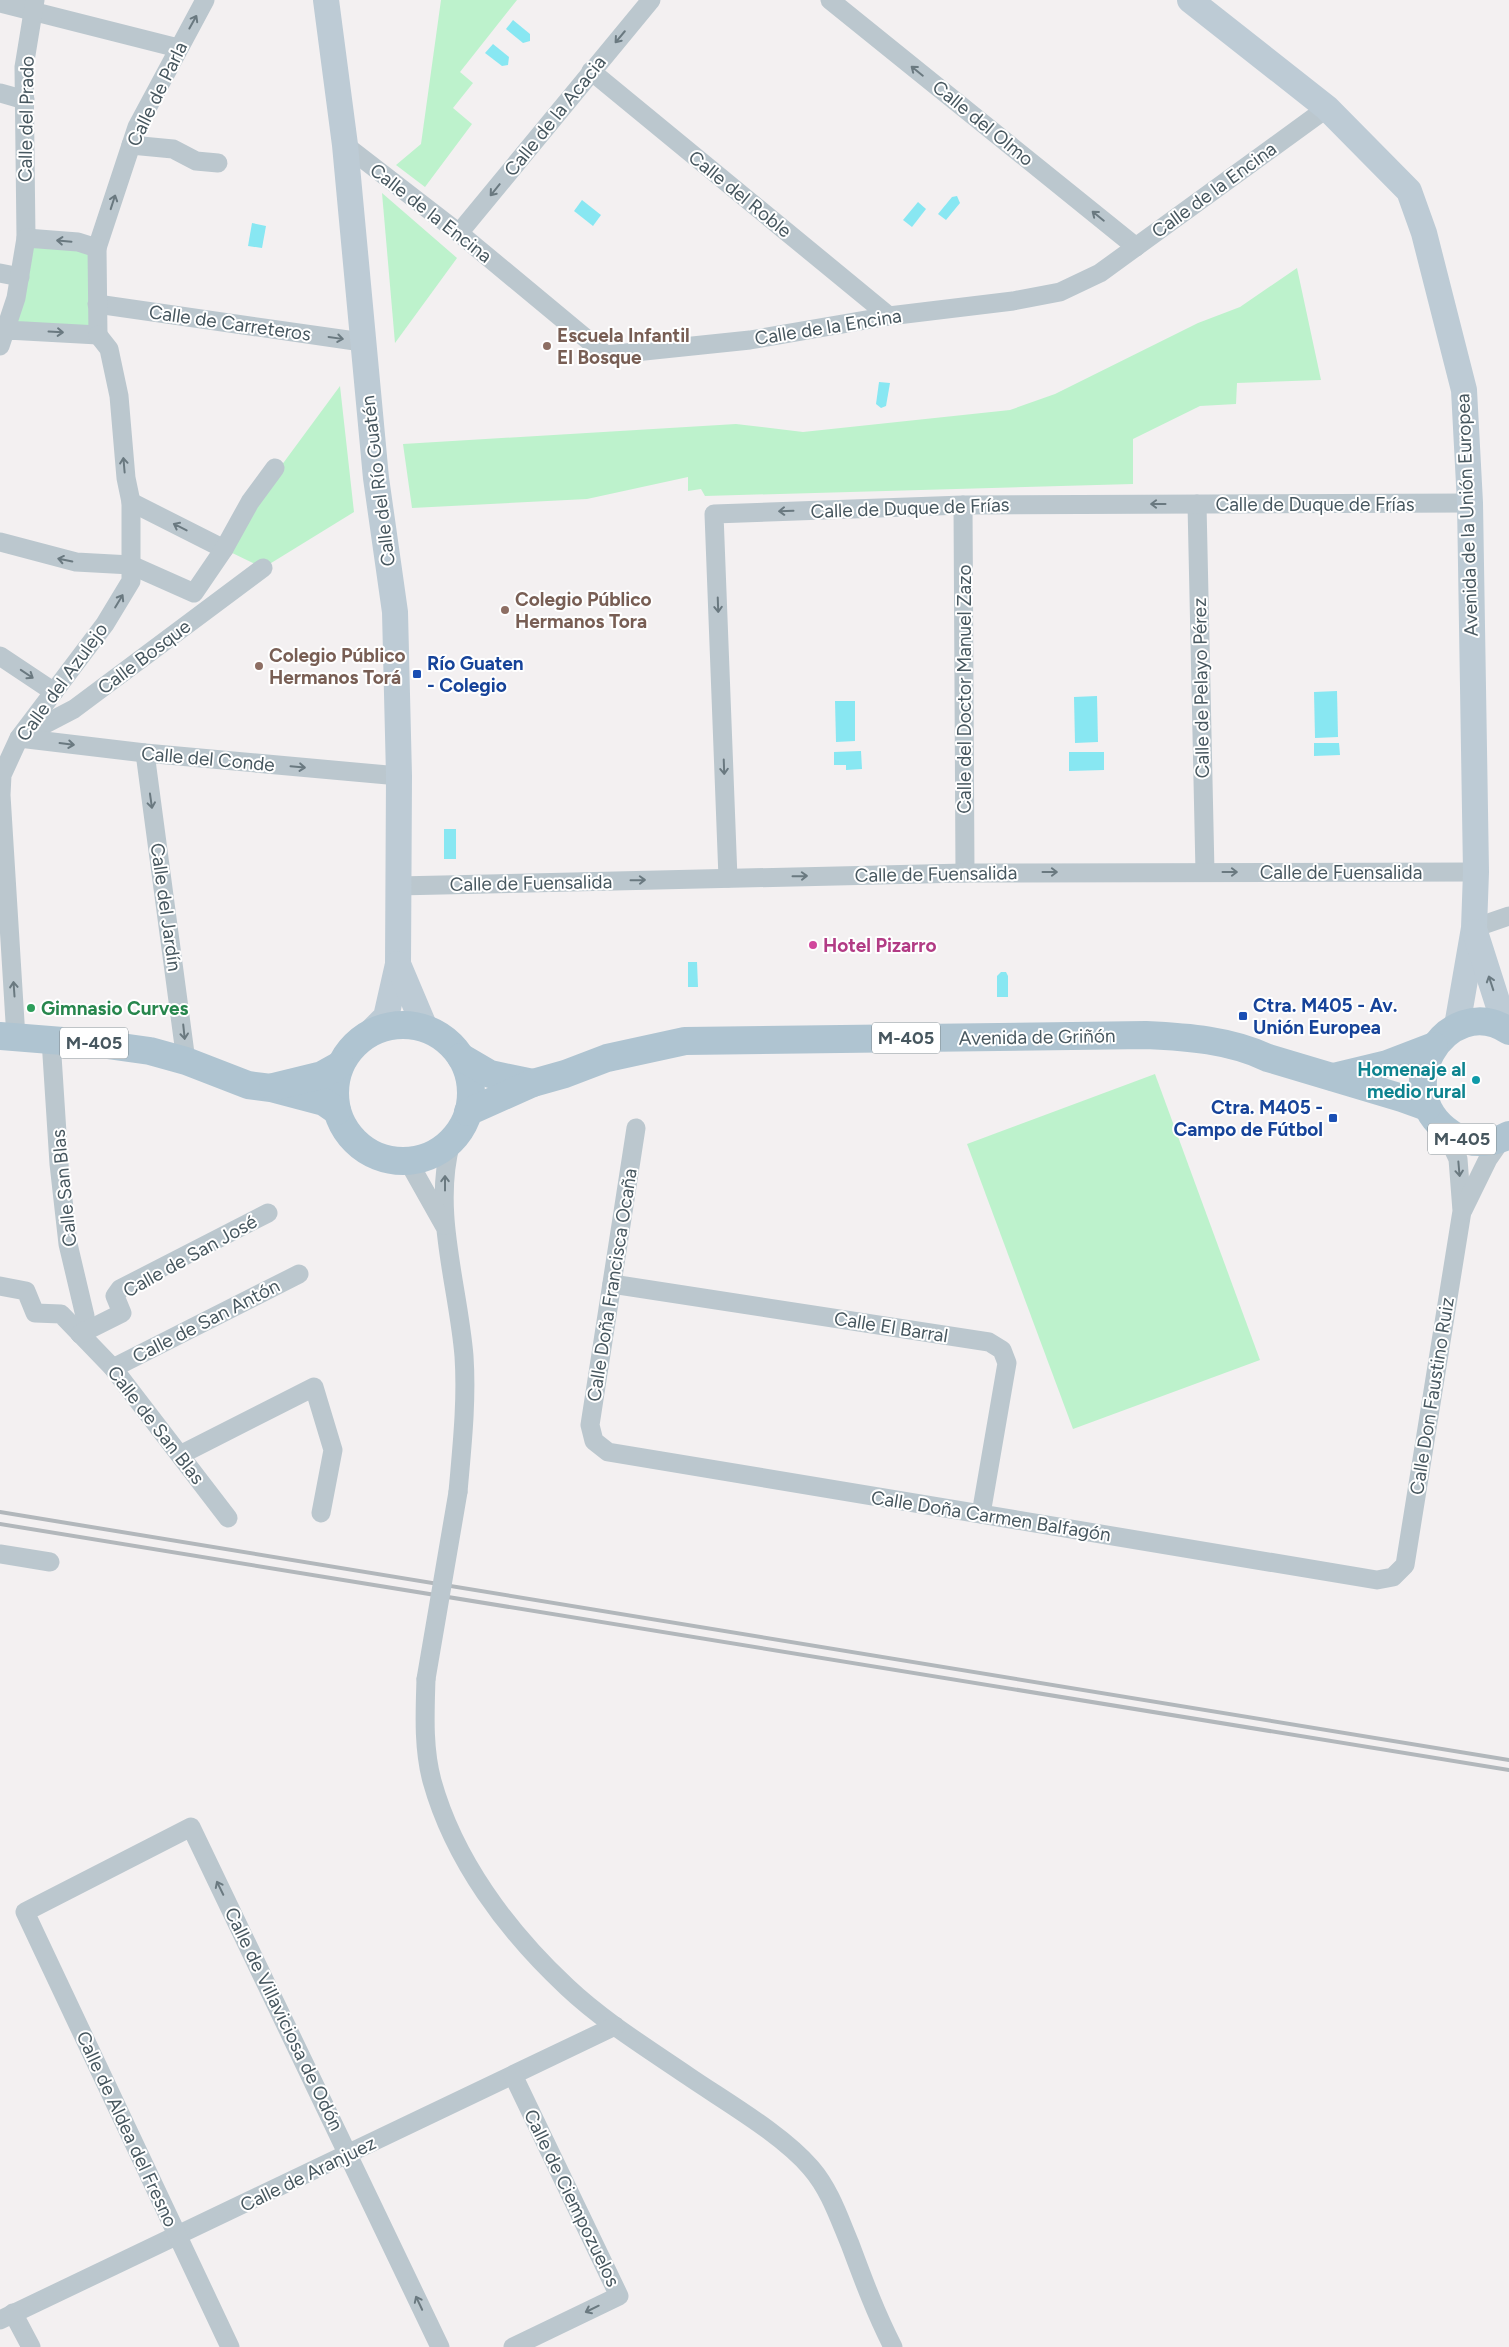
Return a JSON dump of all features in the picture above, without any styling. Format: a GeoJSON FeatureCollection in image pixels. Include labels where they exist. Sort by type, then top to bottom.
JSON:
{"type":"FeatureCollection","features":[{"type":"Feature","properties":{"kind":"main road"},"geometry":{"type":"LineString","coordinates":[[1458,1026],[1475,1022],[1494,1022],[1508,1030]]}},
{"type":"Feature","properties":{"kind":"main road","name":"M-405"},"geometry":{"type":"LineString","coordinates":[[8,1037],[100,1044],[150,1051],[186,1061],[248,1085],[271,1088],[324,1102],[337,1112],[353,1139],[372,1154],[394,1161],[408,1161],[432,1155],[451,1142],[468,1112],[471,1088],[461,1057],[446,1039],[425,1028],[401,1024],[372,1031],[353,1045],[340,1065],[334,1088],[337,1112]]}},
{"type":"Feature","properties":{"kind":"main road","name":"M-405"},"geometry":{"type":"LineString","coordinates":[[1331,1078],[1387,1064],[1434,1046],[1458,1026]]}},
{"type":"Feature","properties":{"kind":"main road","name":"Avenida de Griñón"},"geometry":{"type":"LineString","coordinates":[[468,1112],[532,1083],[565,1074],[608,1058],[685,1040],[1146,1035],[1199,1037],[1250,1050],[1268,1058],[1427,1107]]}},
{"type":"Feature","properties":{"kind":"main road","name":"M-405"},"geometry":{"type":"LineString","coordinates":[[1434,1046],[1425,1064],[1422,1087],[1427,1107],[1444,1129],[1462,1139],[1482,1143],[1505,1137]]}},
{"type":"Feature","properties":{"kind":"main road","name":"Avenida de Griñón"},"geometry":{"type":"LineString","coordinates":[[461,1057],[490,1074],[532,1083]]}},
{"type":"Feature","properties":{"kind":"main road","name":"M-405"},"geometry":{"type":"LineString","coordinates":[[271,1088],[322,1075],[340,1065]]}},
{"type":"Feature","properties":{"kind":"street","name":"Calle de Parla"},"geometry":{"type":"LineString","coordinates":[[98,335],[97,248],[137,127],[205,0]]}},
{"type":"Feature","properties":{"kind":"street","name":"Calle del Río Guatén"},"geometry":{"type":"LineString","coordinates":[[326,0],[345,145],[376,478],[395,612],[399,776],[398,964]]}},
{"type":"Feature","properties":{"kind":"street","name":"Calle de la Acacia"},"geometry":{"type":"LineString","coordinates":[[459,233],[651,0]]}},
{"type":"Feature","properties":{"kind":"street","name":"Calle del Olmo"},"geometry":{"type":"LineString","coordinates":[[830,0],[1136,247]]}},
{"type":"Feature","properties":{"kind":"street","name":"Avenida de la Unión Europea"},"geometry":{"type":"LineString","coordinates":[[1190,0],[1327,108],[1409,192],[1418,216],[1464,390],[1470,503],[1476,872],[1474,928]]}},
{"type":"Feature","properties":{"kind":"street"},"geometry":{"type":"LineString","coordinates":[[0,3],[34,5],[178,48]]}},
{"type":"Feature","properties":{"kind":"street","name":"Calle del Prado"},"geometry":{"type":"LineString","coordinates":[[4,338],[16,298],[26,238],[24,67],[34,5]]}},
{"type":"Feature","properties":{"kind":"street","name":"Calle del Roble"},"geometry":{"type":"LineString","coordinates":[[591,71],[889,316]]}},
{"type":"Feature","properties":{"kind":"street"},"geometry":{"type":"LineString","coordinates":[[0,93],[25,100]]}},
{"type":"Feature","properties":{"kind":"street","name":"Calle de la Encina"},"geometry":{"type":"LineString","coordinates":[[345,145],[459,233],[606,356],[750,340],[889,316],[1013,301],[1060,292],[1100,273],[1327,108]]}},
{"type":"Feature","properties":{"kind":"street"},"geometry":{"type":"LineString","coordinates":[[131,145],[173,149],[196,161],[218,163]]}},
{"type":"Feature","properties":{"kind":"street"},"geometry":{"type":"LineString","coordinates":[[26,238],[78,242],[97,248]]}},
{"type":"Feature","properties":{"kind":"street"},"geometry":{"type":"LineString","coordinates":[[0,273],[20,276]]}},
{"type":"Feature","properties":{"kind":"street","name":"Calle de Carreteros"},"geometry":{"type":"LineString","coordinates":[[97,304],[362,342]]}},
{"type":"Feature","properties":{"kind":"street"},"geometry":{"type":"LineString","coordinates":[[4,338],[98,335]]}},
{"type":"Feature","properties":{"kind":"street","name":"Calle del Azulejo"},"geometry":{"type":"LineString","coordinates":[[8,1037],[2,775],[8,758],[19,738],[105,624],[131,581],[131,502],[126,478],[119,396],[109,349],[98,335]]}},
{"type":"Feature","properties":{"kind":"street"},"geometry":{"type":"LineString","coordinates":[[0,542],[76,562],[131,565],[194,593],[224,549],[250,502],[275,468]]}},
{"type":"Feature","properties":{"kind":"street"},"geometry":{"type":"LineString","coordinates":[[131,502],[224,549]]}},
{"type":"Feature","properties":{"kind":"street","name":"Calle de Duque de Frías"},"geometry":{"type":"LineString","coordinates":[[728,878],[714,514],[963,505],[1470,503]]}},
{"type":"Feature","properties":{"kind":"street","name":"Calle de Pelayo Pérez"},"geometry":{"type":"LineString","coordinates":[[1197,504],[1205,872]]}},
{"type":"Feature","properties":{"kind":"street","name":"Calle del Doctor Manuel Zazo"},"geometry":{"type":"LineString","coordinates":[[963,505],[965,873]]}},
{"type":"Feature","properties":{"kind":"street","name":"Calle Bosque"},"geometry":{"type":"LineString","coordinates":[[19,738],[74,709],[263,568]]}},
{"type":"Feature","properties":{"kind":"street"},"geometry":{"type":"LineString","coordinates":[[0,656],[54,692]]}},
{"type":"Feature","properties":{"kind":"street","name":"Calle del Conde"},"geometry":{"type":"LineString","coordinates":[[19,738],[145,753],[399,776]]}},
{"type":"Feature","properties":{"kind":"street","name":"Calle del Jardín"},"geometry":{"type":"LineString","coordinates":[[145,753],[186,1061]]}},
{"type":"Feature","properties":{"kind":"street","name":"Calle de Fuensalida"},"geometry":{"type":"LineString","coordinates":[[397,886],[965,873],[1476,872]]}},
{"type":"Feature","properties":{"kind":"street"},"geometry":{"type":"LineString","coordinates":[[1474,928],[1509,916]]}},
{"type":"Feature","properties":{"kind":"street"},"geometry":{"type":"LineString","coordinates":[[1458,1026],[1474,928]]}},
{"type":"Feature","properties":{"kind":"street"},"geometry":{"type":"LineString","coordinates":[[1474,928],[1508,1030]]}},
{"type":"Feature","properties":{"kind":"street"},"geometry":{"type":"LineString","coordinates":[[398,964],[425,1028]]}},
{"type":"Feature","properties":{"kind":"street"},"geometry":{"type":"LineString","coordinates":[[372,1031],[386,1017],[398,964]]}},
{"type":"Feature","properties":{"kind":"street","name":"Calle San Blas"},"geometry":{"type":"LineString","coordinates":[[51,1040],[68,1244],[85,1316],[80,1334]]}},
{"type":"Feature","properties":{"kind":"street","name":"Calle Doña Francisca Ocaña"},"geometry":{"type":"LineString","coordinates":[[594,1441],[590,1425],[636,1128]]}},
{"type":"Feature","properties":{"kind":"street","name":"Calle Don Faustino Ruiz"},"geometry":{"type":"LineString","coordinates":[[1393,1577],[1405,1565],[1462,1211],[1458,1159],[1444,1129]]}},
{"type":"Feature","properties":{"kind":"street","name":"Calle Don Faustino Ruiz"},"geometry":{"type":"LineString","coordinates":[[1462,1211],[1488,1159],[1505,1137]]}},
{"type":"Feature","properties":{"kind":"street"},"geometry":{"type":"LineString","coordinates":[[451,1142],[444,1166],[445,1226],[464,1356],[465,1415],[458,1492],[426,1679],[425,1732],[432,1779],[448,1829],[470,1870],[496,1906],[546,1966],[568,1988],[615,2026],[785,2143],[813,2169],[834,2203],[880,2322],[893,2347]]}},
{"type":"Feature","properties":{"kind":"street"},"geometry":{"type":"LineString","coordinates":[[408,1161],[445,1226]]}},
{"type":"Feature","properties":{"kind":"street","name":"Calle de San José"},"geometry":{"type":"LineString","coordinates":[[80,1334],[122,1313],[115,1296],[120,1289],[268,1213]]}},
{"type":"Feature","properties":{"kind":"street","name":"Calle de San Antón"},"geometry":{"type":"LineString","coordinates":[[113,1368],[299,1274]]}},
{"type":"Feature","properties":{"kind":"street","name":"Calle El Barral"},"geometry":{"type":"LineString","coordinates":[[612,1284],[989,1342],[1002,1350],[1007,1363],[981,1514]]}},
{"type":"Feature","properties":{"kind":"street","name":"Calle de San Blas"},"geometry":{"type":"LineString","coordinates":[[0,1286],[26,1291],[35,1313],[61,1314],[113,1368],[228,1518]]}},
{"type":"Feature","properties":{"kind":"street"},"geometry":{"type":"LineString","coordinates":[[180,1455],[314,1387],[333,1450],[321,1513]]}},
{"type":"Feature","properties":{"kind":"street","name":"Calle Doña Carmen Balfagón"},"geometry":{"type":"LineString","coordinates":[[594,1441],[608,1452],[1377,1580],[1393,1577]]}},
{"type":"Feature","properties":{"kind":"street"},"geometry":{"type":"LineString","coordinates":[[0,1554],[50,1562]]}},
{"type":"Feature","properties":{"kind":"street","name":"Calle de Aldea del Fresno"},"geometry":{"type":"LineString","coordinates":[[191,1827],[25,1912],[230,2347]]}},
{"type":"Feature","properties":{"kind":"street","name":"Calle de Villaviciosa de Odón"},"geometry":{"type":"LineString","coordinates":[[191,1827],[440,2347]]}},
{"type":"Feature","properties":{"kind":"street","name":"Calle de Aranjuez"},"geometry":{"type":"LineString","coordinates":[[7,2316],[615,2026]]}},
{"type":"Feature","properties":{"kind":"street","name":"Calle de Ciempozuelos"},"geometry":{"type":"LineString","coordinates":[[513,2074],[619,2296],[513,2347]]}},
{"type":"Feature","properties":{"kind":"street"},"geometry":{"type":"LineString","coordinates":[[7,2316],[31,2347]]}},
{"type":"Feature","properties":{"kind":"green space"},"geometry":{"type":"Polygon","coordinates":[[[441,0],[517,0],[460,72],[473,83],[453,108],[472,124],[425,187],[396,165],[421,144],[441,0]]]}},
{"type":"Feature","properties":{"kind":"green space"},"geometry":{"type":"Polygon","coordinates":[[[382,193],[457,258],[395,343],[382,193]]]}},
{"type":"Feature","properties":{"kind":"green space"},"geometry":{"type":"Polygon","coordinates":[[[26,238],[97,248],[98,335],[7,330],[26,238]]]}},
{"type":"Feature","properties":{"kind":"green space"},"geometry":{"type":"Polygon","coordinates":[[[1297,268],[1321,380],[1237,383],[1236,404],[1200,406],[1133,439],[1133,484],[705,496],[701,489],[688,491],[688,477],[587,499],[412,508],[403,444],[736,424],[803,432],[1010,410],[1055,394],[1198,323],[1240,307],[1297,268]]]}},
{"type":"Feature","properties":{"kind":"green space"},"geometry":{"type":"Polygon","coordinates":[[[340,386],[354,512],[263,568],[224,549],[250,502],[284,462],[340,386]]]}},
{"type":"Feature","properties":{"kind":"green space"},"geometry":{"type":"Polygon","coordinates":[[[1155,1074],[1260,1360],[1073,1429],[967,1144],[1155,1074]]]}},
{"type":"Feature","properties":{"kind":"water"},"geometry":{"type":"Polygon","coordinates":[[[513,20],[530,34],[530,41],[523,43],[506,29],[513,20]]]}},
{"type":"Feature","properties":{"kind":"water"},"geometry":{"type":"Polygon","coordinates":[[[493,44],[509,57],[508,65],[502,66],[485,53],[493,44]]]}},
{"type":"Feature","properties":{"kind":"water"},"geometry":{"type":"Polygon","coordinates":[[[957,196],[960,203],[946,220],[938,214],[952,197],[957,196]]]}},
{"type":"Feature","properties":{"kind":"water"},"geometry":{"type":"Polygon","coordinates":[[[582,200],[601,215],[593,226],[574,211],[582,200]]]}},
{"type":"Feature","properties":{"kind":"water"},"geometry":{"type":"Polygon","coordinates":[[[918,202],[926,209],[912,227],[903,220],[918,202]]]}},
{"type":"Feature","properties":{"kind":"water"},"geometry":{"type":"Polygon","coordinates":[[[252,223],[266,226],[262,248],[248,246],[252,223]]]}},
{"type":"Feature","properties":{"kind":"water"},"geometry":{"type":"Polygon","coordinates":[[[879,382],[890,383],[886,406],[881,408],[876,404],[879,382]]]}},
{"type":"Feature","properties":{"kind":"water"},"geometry":{"type":"Polygon","coordinates":[[[1337,691],[1338,737],[1315,738],[1314,692],[1337,691]]]}},
{"type":"Feature","properties":{"kind":"water"},"geometry":{"type":"Polygon","coordinates":[[[1097,696],[1098,742],[1075,743],[1074,697],[1097,696]]]}},
{"type":"Feature","properties":{"kind":"water"},"geometry":{"type":"Polygon","coordinates":[[[835,701],[855,701],[855,741],[836,742],[835,701]]]}},
{"type":"Feature","properties":{"kind":"water"},"geometry":{"type":"Polygon","coordinates":[[[1314,743],[1339,743],[1340,755],[1314,756],[1314,743]]]}},
{"type":"Feature","properties":{"kind":"water"},"geometry":{"type":"Polygon","coordinates":[[[861,751],[862,769],[846,770],[846,765],[834,765],[834,752],[861,751]]]}},
{"type":"Feature","properties":{"kind":"water"},"geometry":{"type":"Polygon","coordinates":[[[1069,752],[1104,752],[1104,770],[1069,771],[1069,752]]]}},
{"type":"Feature","properties":{"kind":"water"},"geometry":{"type":"Polygon","coordinates":[[[444,829],[456,829],[456,859],[444,859],[444,829]]]}},
{"type":"Feature","properties":{"kind":"water"},"geometry":{"type":"Polygon","coordinates":[[[688,962],[697,962],[698,987],[688,987],[688,962]]]}},
{"type":"Feature","properties":{"kind":"water"},"geometry":{"type":"Polygon","coordinates":[[[1001,972],[1006,972],[1008,976],[1008,997],[997,997],[997,976],[1001,972]]]}},
{"type":"Feature","properties":{"kind":"railway"},"geometry":{"type":"LineString","coordinates":[[0,1512],[1509,1760]]}},
{"type":"Feature","properties":{"kind":"railway"},"geometry":{"type":"LineString","coordinates":[[0,1524],[1509,1770]]}},
{"type":"Feature","properties":{"kind":"place","name":"Escuela Infantil El Bosque"},"geometry":{"type":"Point","coordinates":[547,346]}},
{"type":"Feature","properties":{"kind":"place","name":"Colegio Público Hermanos Tora"},"geometry":{"type":"Point","coordinates":[505,610]}},
{"type":"Feature","properties":{"kind":"place","name":"Colegio Público Hermanos Torá"},"geometry":{"type":"Point","coordinates":[259,666]}},
{"type":"Feature","properties":{"kind":"place","name":"Río Guaten - Colegio"},"geometry":{"type":"Point","coordinates":[417,674]}},
{"type":"Feature","properties":{"kind":"place","name":"Hotel Pizarro"},"geometry":{"type":"Point","coordinates":[813,945]}},
{"type":"Feature","properties":{"kind":"place","name":"Gimnasio Curves"},"geometry":{"type":"Point","coordinates":[31,1008]}},
{"type":"Feature","properties":{"kind":"place","name":"Ctra. M405 - Av. Unión Europea"},"geometry":{"type":"Point","coordinates":[1243,1016]}},
{"type":"Feature","properties":{"kind":"place","name":"Homenaje al medio rural"},"geometry":{"type":"Point","coordinates":[1476,1080]}},
{"type":"Feature","properties":{"kind":"place","name":"Ctra. M405 - Campo de Fútbol"},"geometry":{"type":"Point","coordinates":[1333,1118]}}]}
